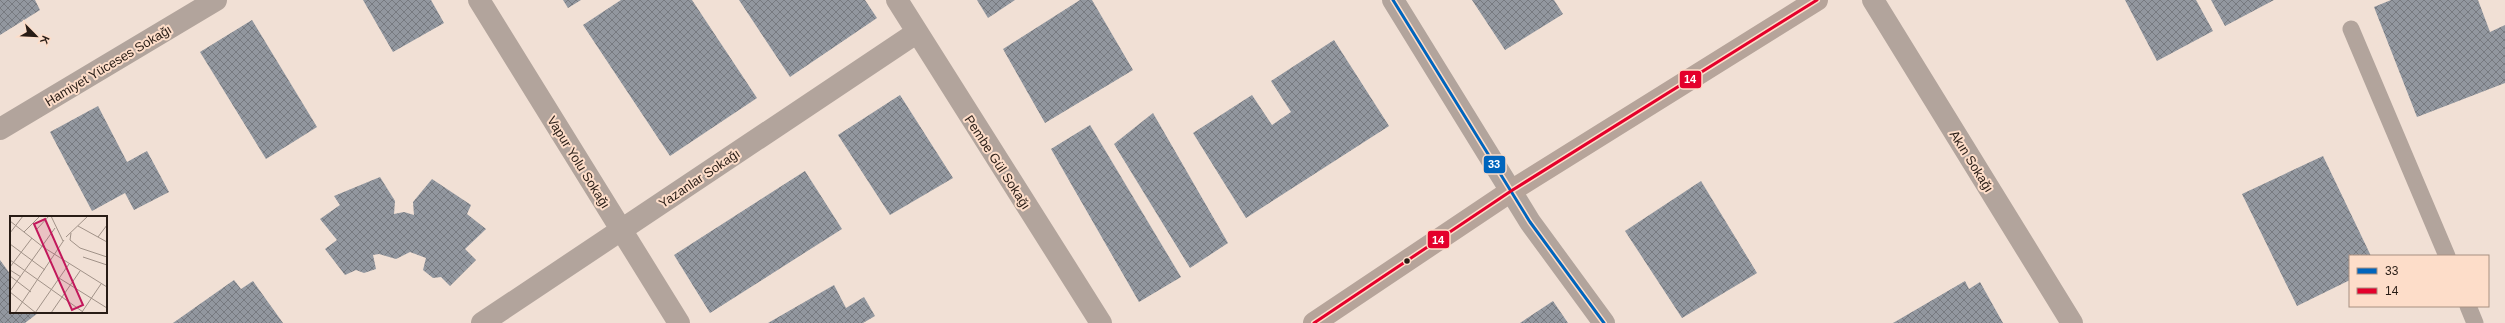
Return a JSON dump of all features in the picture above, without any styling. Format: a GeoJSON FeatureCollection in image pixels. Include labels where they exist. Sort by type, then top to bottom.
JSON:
{"type":"FeatureCollection","features":[{"type":"Feature","properties":{"kind":"main road"},"geometry":{"type":"LineString","coordinates":[[1314,323],[1511,191],[1816,0]]}},
{"type":"Feature","properties":{"kind":"street","name":"Hamiyet Yüceses Sokağı"},"geometry":{"type":"LineString","coordinates":[[0,129],[216,0]]}},
{"type":"Feature","properties":{"kind":"street","name":"Vapur Yolu Sokağı"},"geometry":{"type":"LineString","coordinates":[[479,0],[679,323]]}},
{"type":"Feature","properties":{"kind":"street","name":"Pembe Gül Sokağı"},"geometry":{"type":"LineString","coordinates":[[897,0],[916,33],[1101,323]]}},
{"type":"Feature","properties":{"kind":"street"},"geometry":{"type":"LineString","coordinates":[[1394,0],[1530,222],[1604,323]]}},
{"type":"Feature","properties":{"kind":"street","name":"Akın Sokağı"},"geometry":{"type":"LineString","coordinates":[[1873,0],[2072,323]]}},
{"type":"Feature","properties":{"kind":"street","name":"Yazanlar Sokağı"},"geometry":{"type":"LineString","coordinates":[[482,323],[916,33]]}},
{"type":"Feature","properties":{"kind":"lane"},"geometry":{"type":"LineString","coordinates":[[2350,29],[2447,255]]}},
{"type":"Feature","properties":{"kind":"lane"},"geometry":{"type":"LineString","coordinates":[[2468,307],[2475,323]]}},
{"type":"Feature","properties":{"kind":"building"},"geometry":{"type":"Polygon","coordinates":[[[0,0],[35,0],[40,10],[0,35],[0,0]]]}},
{"type":"Feature","properties":{"kind":"building"},"geometry":{"type":"Polygon","coordinates":[[[363,0],[431,0],[444,23],[393,52],[363,0]]]}},
{"type":"Feature","properties":{"kind":"building"},"geometry":{"type":"Polygon","coordinates":[[[563,0],[581,0],[568,8],[563,0]]]}},
{"type":"Feature","properties":{"kind":"building"},"geometry":{"type":"Polygon","coordinates":[[[621,0],[692,0],[757,98],[670,156],[583,25],[621,0]]]}},
{"type":"Feature","properties":{"kind":"building"},"geometry":{"type":"Polygon","coordinates":[[[739,0],[865,0],[877,18],[790,77],[739,0]]]}},
{"type":"Feature","properties":{"kind":"building"},"geometry":{"type":"Polygon","coordinates":[[[977,0],[1015,0],[988,18],[977,0]]]}},
{"type":"Feature","properties":{"kind":"building"},"geometry":{"type":"Polygon","coordinates":[[[1080,0],[1092,0],[1133,70],[1045,123],[1003,49],[1080,0]]]}},
{"type":"Feature","properties":{"kind":"building"},"geometry":{"type":"Polygon","coordinates":[[[1472,0],[1554,0],[1563,14],[1505,50],[1472,0]]]}},
{"type":"Feature","properties":{"kind":"building"},"geometry":{"type":"Polygon","coordinates":[[[2125,0],[2196,0],[2213,31],[2157,61],[2125,0]]]}},
{"type":"Feature","properties":{"kind":"building"},"geometry":{"type":"Polygon","coordinates":[[[2211,0],[2274,0],[2225,26],[2211,0]]]}},
{"type":"Feature","properties":{"kind":"building"},"geometry":{"type":"Polygon","coordinates":[[[2391,0],[2478,0],[2490,32],[2505,25],[2505,83],[2417,117],[2374,7],[2391,0]]]}},
{"type":"Feature","properties":{"kind":"building"},"geometry":{"type":"Polygon","coordinates":[[[252,20],[317,127],[266,159],[200,52],[252,20]]]}},
{"type":"Feature","properties":{"kind":"building"},"geometry":{"type":"Polygon","coordinates":[[[1334,40],[1389,126],[1246,218],[1193,133],[1252,95],[1272,125],[1291,112],[1271,81],[1334,40]]]}},
{"type":"Feature","properties":{"kind":"building"},"geometry":{"type":"Polygon","coordinates":[[[900,95],[953,178],[890,215],[838,135],[900,95]]]}},
{"type":"Feature","properties":{"kind":"building"},"geometry":{"type":"Polygon","coordinates":[[[98,106],[127,162],[147,151],[169,192],[134,210],[125,193],[92,211],[50,132],[98,106]]]}},
{"type":"Feature","properties":{"kind":"building"},"geometry":{"type":"Polygon","coordinates":[[[1153,113],[1228,243],[1190,268],[1114,144],[1153,113]]]}},
{"type":"Feature","properties":{"kind":"building"},"geometry":{"type":"Polygon","coordinates":[[[1090,125],[1181,277],[1139,302],[1051,149],[1090,125]]]}},
{"type":"Feature","properties":{"kind":"building"},"geometry":{"type":"Polygon","coordinates":[[[2323,156],[2371,255],[2349,255],[2349,280],[2297,306],[2242,194],[2323,156]]]}},
{"type":"Feature","properties":{"kind":"building"},"geometry":{"type":"Polygon","coordinates":[[[805,171],[842,229],[710,313],[674,255],[805,171]]]}},
{"type":"Feature","properties":{"kind":"building"},"geometry":{"type":"Polygon","coordinates":[[[380,177],[395,201],[394,214],[404,212],[414,215],[413,202],[432,179],[471,205],[467,214],[486,229],[465,249],[476,260],[450,286],[441,277],[433,278],[423,270],[426,258],[410,252],[396,259],[379,254],[373,255],[376,269],[364,273],[356,270],[345,275],[325,249],[337,240],[320,219],[340,205],[334,196],[380,177]]]}},
{"type":"Feature","properties":{"kind":"building"},"geometry":{"type":"Polygon","coordinates":[[[1701,181],[1757,273],[1682,318],[1625,231],[1701,181]]]}},
{"type":"Feature","properties":{"kind":"building"},"geometry":{"type":"Polygon","coordinates":[[[0,260],[10,274],[10,313],[38,313],[25,323],[0,323],[0,260]]]}},
{"type":"Feature","properties":{"kind":"building"},"geometry":{"type":"Polygon","coordinates":[[[234,280],[241,289],[253,281],[283,323],[173,323],[234,280]]]}},
{"type":"Feature","properties":{"kind":"building"},"geometry":{"type":"Polygon","coordinates":[[[1965,281],[1969,289],[1980,282],[2003,323],[1893,323],[1965,281]]]}},
{"type":"Feature","properties":{"kind":"building"},"geometry":{"type":"Polygon","coordinates":[[[834,285],[846,308],[864,297],[875,316],[863,323],[768,323],[834,285]]]}},
{"type":"Feature","properties":{"kind":"building"},"geometry":{"type":"Polygon","coordinates":[[[1553,301],[1568,323],[1520,323],[1553,301]]]}},
{"type":"Feature","properties":{"kind":"transit line","name":"33"},"geometry":{"type":"LineString","coordinates":[[1393,0],[1530,222],[1604,323]]}},
{"type":"Feature","properties":{"kind":"transit line","name":"14"},"geometry":{"type":"LineString","coordinates":[[1314,323],[1511,191],[1817,0]]}}]}
